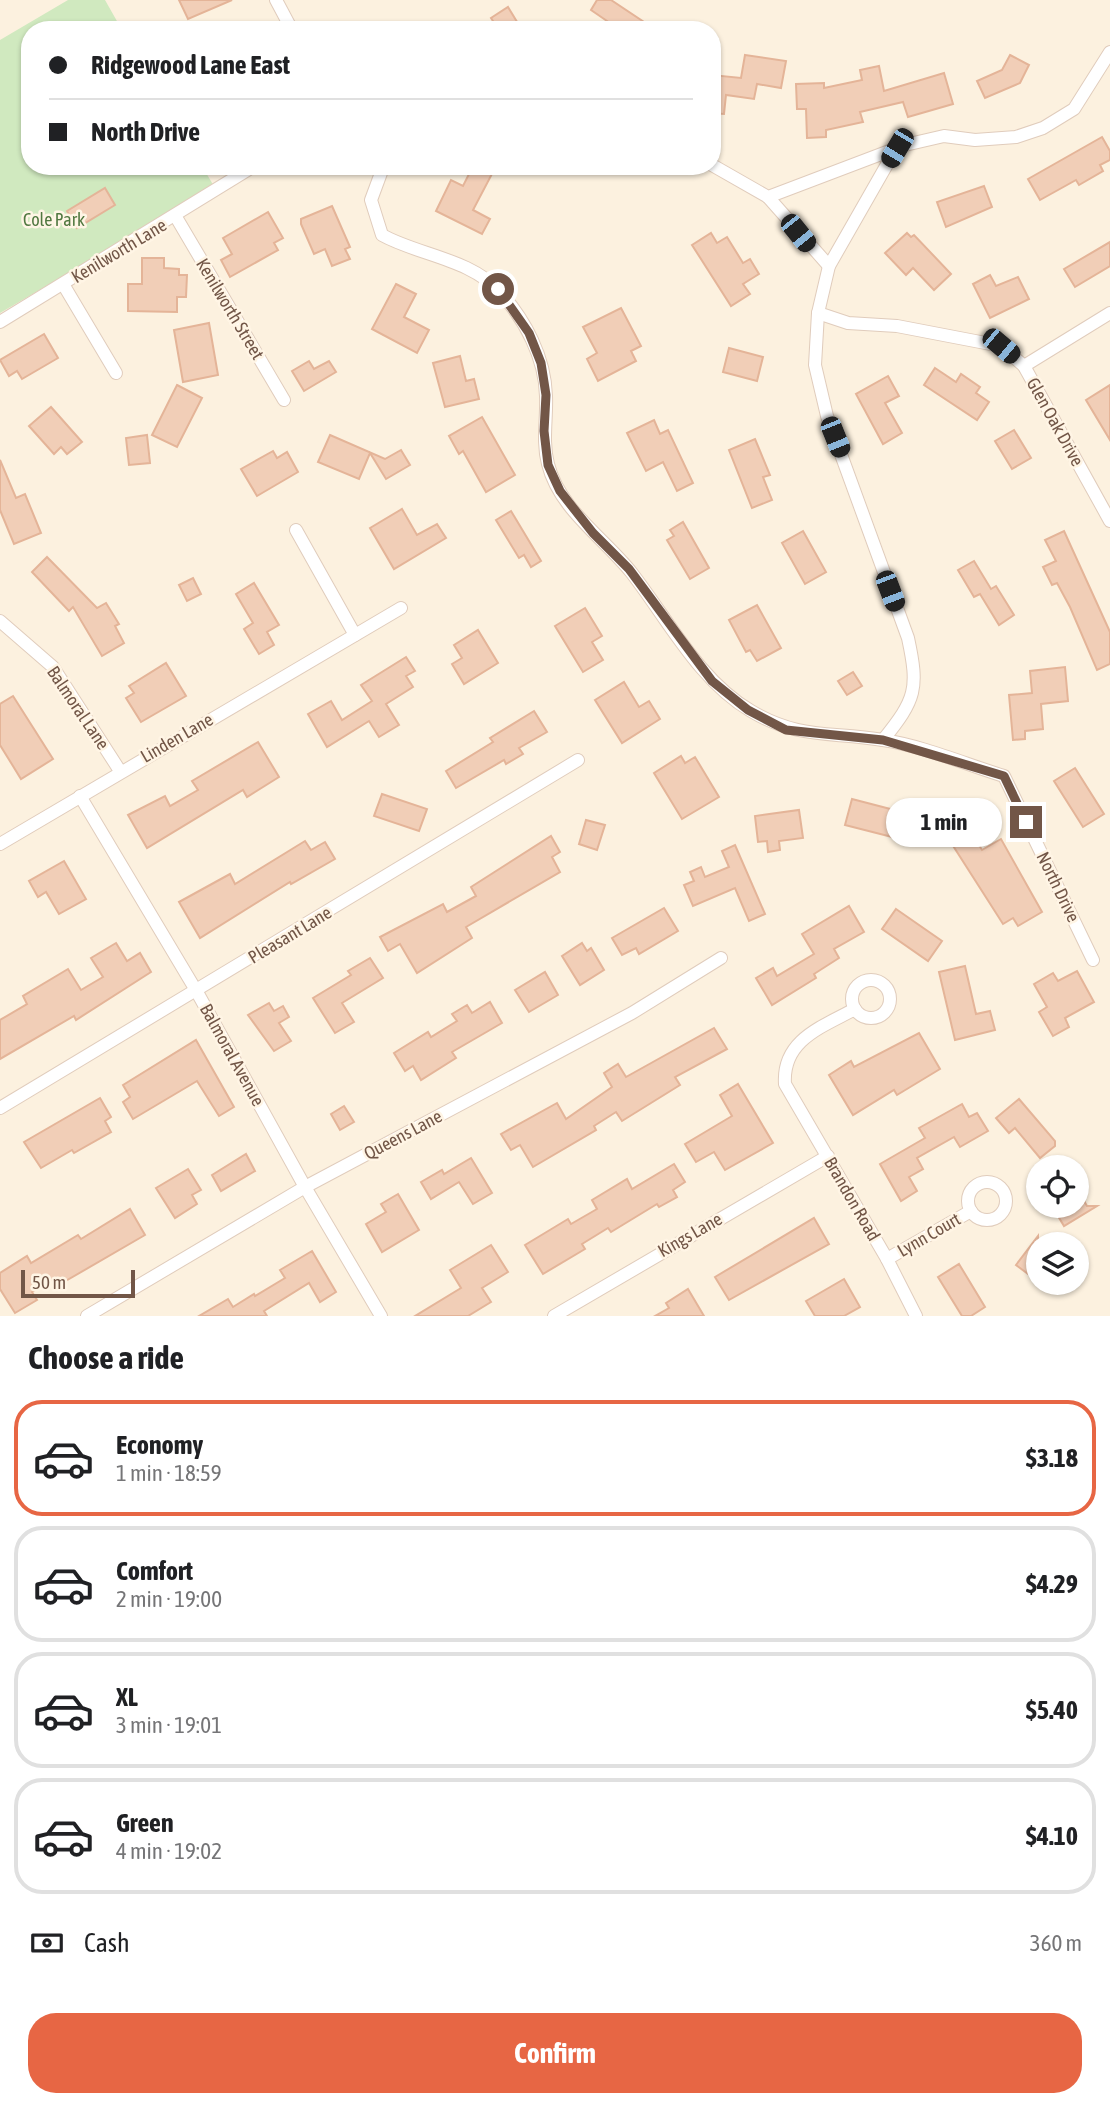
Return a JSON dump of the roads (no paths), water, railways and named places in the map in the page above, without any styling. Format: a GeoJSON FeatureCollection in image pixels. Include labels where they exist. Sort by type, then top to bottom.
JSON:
{"type":"FeatureCollection","features":[{"type":"Feature","properties":{"kind":"street"},"geometry":{"type":"LineString","coordinates":[[276,0],[287,21]]}},
{"type":"Feature","properties":{"kind":"street"},"geometry":{"type":"LineString","coordinates":[[768,197],[897,148],[944,136],[975,140],[1016,137],[1043,128],[1074,109],[1110,52]]}},
{"type":"Feature","properties":{"kind":"street"},"geometry":{"type":"LineString","coordinates":[[883,740],[908,709],[916,673],[908,638],[827,416],[815,365],[818,313],[829,267],[897,148]]}},
{"type":"Feature","properties":{"kind":"street"},"geometry":{"type":"LineString","coordinates":[[721,170],[768,197],[829,267]]}},
{"type":"Feature","properties":{"kind":"street","name":"Kenilworth Lane"},"geometry":{"type":"LineString","coordinates":[[0,322],[176,217],[240,175]]}},
{"type":"Feature","properties":{"kind":"street","name":"North Drive"},"geometry":{"type":"LineString","coordinates":[[378,175],[371,200],[382,235],[405,248],[452,262],[480,278],[498,289],[519,316],[541,363],[546,395],[544,431],[548,465],[560,491],[593,533],[629,569],[712,681],[748,710],[786,730],[883,740],[1004,776],[1093,960]]}},
{"type":"Feature","properties":{"kind":"street","name":"Kenilworth Street"},"geometry":{"type":"LineString","coordinates":[[176,217],[284,400]]}},
{"type":"Feature","properties":{"kind":"street","name":"Kenilworth Lane"},"geometry":{"type":"LineString","coordinates":[[63,284],[116,373]]}},
{"type":"Feature","properties":{"kind":"street","name":"Glen Oak Drive"},"geometry":{"type":"LineString","coordinates":[[818,313],[848,323],[897,326],[1001,346],[1024,366],[1110,521]]}},
{"type":"Feature","properties":{"kind":"street"},"geometry":{"type":"LineString","coordinates":[[1024,366],[1110,313]]}},
{"type":"Feature","properties":{"kind":"street"},"geometry":{"type":"LineString","coordinates":[[296,530],[355,635]]}},
{"type":"Feature","properties":{"kind":"street","name":"Linden Lane"},"geometry":{"type":"LineString","coordinates":[[0,844],[401,608]]}},
{"type":"Feature","properties":{"kind":"street","name":"Balmoral Lane"},"geometry":{"type":"LineString","coordinates":[[0,621],[53,667],[120,771]]}},
{"type":"Feature","properties":{"kind":"street","name":"Pleasant Lane"},"geometry":{"type":"LineString","coordinates":[[0,1108],[197,992],[578,760]]}},
{"type":"Feature","properties":{"kind":"street","name":"Balmoral Avenue"},"geometry":{"type":"LineString","coordinates":[[80,796],[197,992],[305,1187],[382,1316]]}},
{"type":"Feature","properties":{"kind":"street","name":"Queens Lane"},"geometry":{"type":"LineString","coordinates":[[87,1316],[305,1187],[632,1013],[721,958]]}},
{"type":"Feature","properties":{"kind":"street","name":"Brandon Road"},"geometry":{"type":"LineString","coordinates":[[855,1009],[799,1042],[788,1056],[784,1069],[785,1084],[887,1259],[916,1316]]}},
{"type":"Feature","properties":{"kind":"street","name":"Kings Lane"},"geometry":{"type":"LineString","coordinates":[[554,1316],[828,1156]]}},
{"type":"Feature","properties":{"kind":"street","name":"Lynn Court"},"geometry":{"type":"LineString","coordinates":[[887,1259],[971,1211]]}},
{"type":"Feature","properties":{"kind":"park label","name":"Cole Park"},"geometry":{"type":"Point","coordinates":[54,220]}}]}
